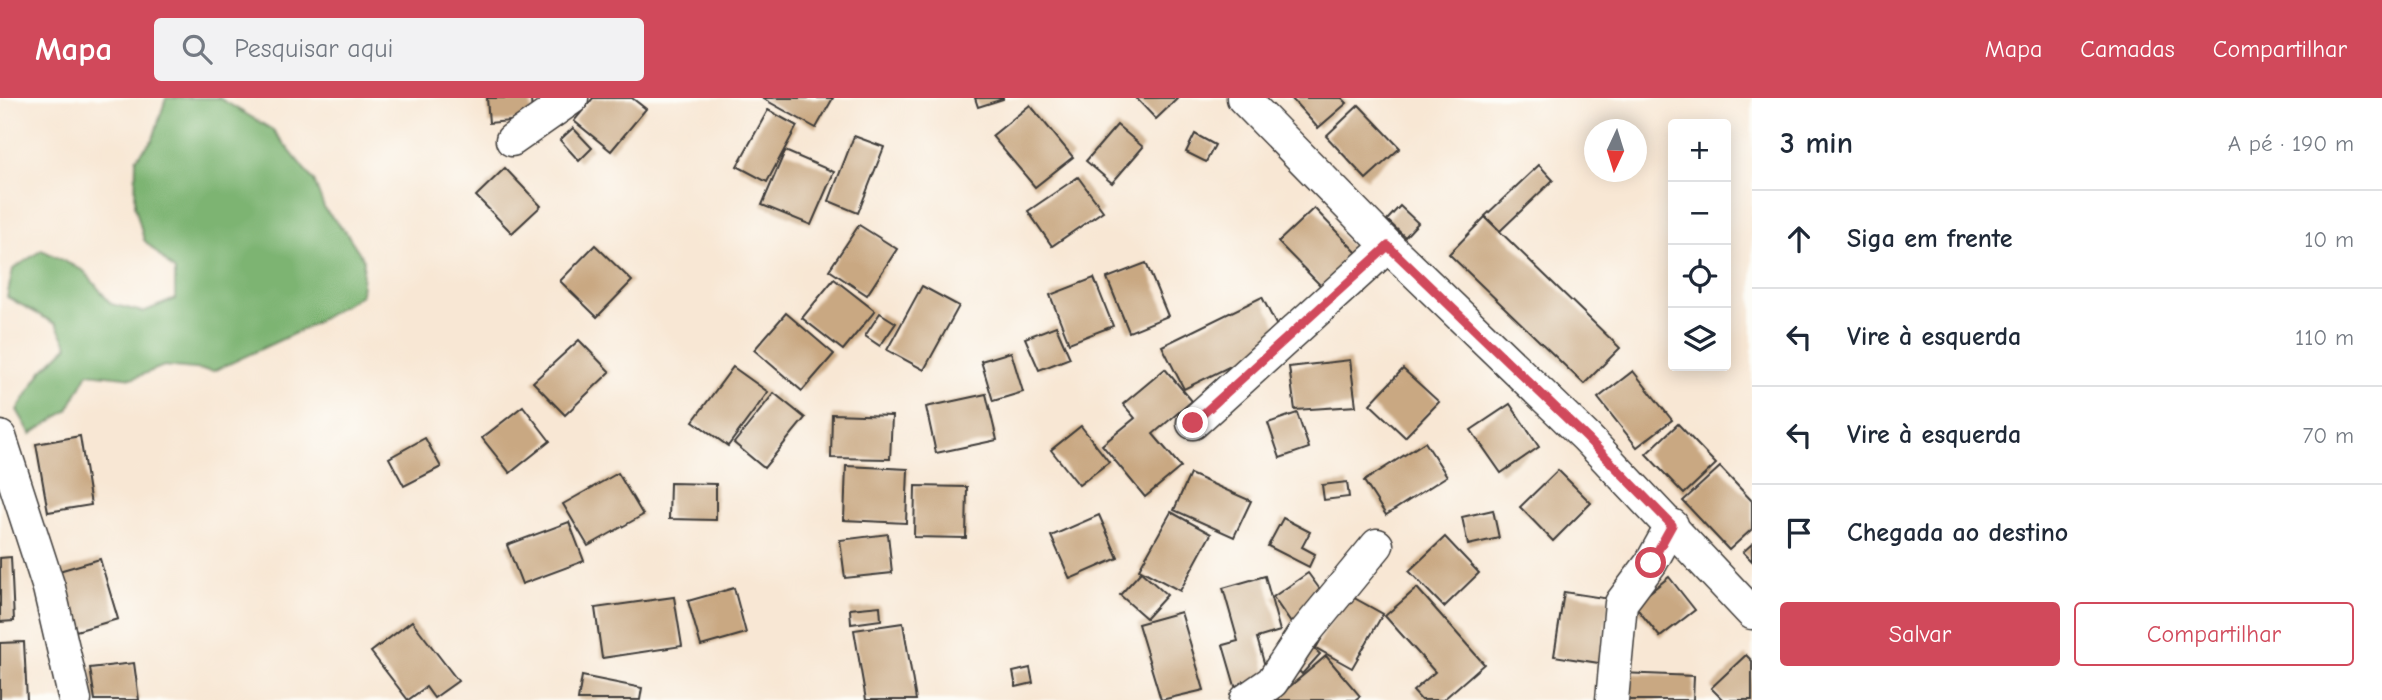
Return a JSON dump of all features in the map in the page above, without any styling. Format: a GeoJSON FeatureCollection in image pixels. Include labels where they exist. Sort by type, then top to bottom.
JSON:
{"type":"FeatureCollection","features":[{"type":"Feature","properties":{"kind":"street"},"geometry":{"type":"LineString","coordinates":[[512,140],[572,98]]}},
{"type":"Feature","properties":{"kind":"street"},"geometry":{"type":"LineString","coordinates":[[1243,98],[1388,246],[1569,420],[1672,525],[1752,613]]}},
{"type":"Feature","properties":{"kind":"street"},"geometry":{"type":"LineString","coordinates":[[1193,423],[1388,246]]}},
{"type":"Feature","properties":{"kind":"street"},"geometry":{"type":"LineString","coordinates":[[0,437],[49,589],[75,700]]}},
{"type":"Feature","properties":{"kind":"street"},"geometry":{"type":"LineString","coordinates":[[1612,700],[1621,603],[1651,563],[1672,525]]}},
{"type":"Feature","properties":{"kind":"street"},"geometry":{"type":"LineString","coordinates":[[1245,700],[1272,682],[1303,635],[1377,545]]}},
{"type":"Feature","properties":{"kind":"green space"},"geometry":{"type":"Polygon","coordinates":[[[166,98],[219,98],[273,130],[314,181],[325,210],[346,232],[364,260],[361,295],[306,328],[214,371],[164,366],[134,378],[88,373],[68,410],[31,434],[17,410],[42,371],[68,346],[56,324],[7,297],[13,269],[42,250],[84,271],[111,304],[143,312],[175,299],[175,271],[144,240],[135,206],[136,159],[153,139],[166,98]]]}},
{"type":"Feature","properties":{"kind":"building"},"geometry":{"type":"Polygon","coordinates":[[[487,98],[531,98],[532,119],[489,123],[487,98]]]}},
{"type":"Feature","properties":{"kind":"building"},"geometry":{"type":"Polygon","coordinates":[[[593,98],[632,98],[646,109],[611,151],[574,121],[593,98]]]}},
{"type":"Feature","properties":{"kind":"building"},"geometry":{"type":"Polygon","coordinates":[[[762,98],[833,98],[816,128],[762,98]]]}},
{"type":"Feature","properties":{"kind":"building"},"geometry":{"type":"Polygon","coordinates":[[[975,98],[1003,98],[1003,99],[978,107],[975,98]]]}},
{"type":"Feature","properties":{"kind":"building"},"geometry":{"type":"Polygon","coordinates":[[[1136,98],[1178,98],[1156,119],[1136,98]]]}},
{"type":"Feature","properties":{"kind":"building"},"geometry":{"type":"Polygon","coordinates":[[[1291,98],[1342,98],[1347,103],[1318,128],[1291,98]]]}},
{"type":"Feature","properties":{"kind":"building"},"geometry":{"type":"Polygon","coordinates":[[[1030,105],[1073,157],[1035,187],[992,136],[1030,105]]]}},
{"type":"Feature","properties":{"kind":"building"},"geometry":{"type":"Polygon","coordinates":[[[1359,105],[1400,148],[1366,179],[1326,136],[1359,105]]]}},
{"type":"Feature","properties":{"kind":"building"},"geometry":{"type":"Polygon","coordinates":[[[768,110],[797,126],[767,182],[737,166],[768,110]]]}},
{"type":"Feature","properties":{"kind":"building"},"geometry":{"type":"Polygon","coordinates":[[[1117,125],[1143,147],[1112,183],[1086,161],[1117,125]]]}},
{"type":"Feature","properties":{"kind":"building"},"geometry":{"type":"Polygon","coordinates":[[[573,128],[592,148],[579,161],[560,140],[573,128]]]}},
{"type":"Feature","properties":{"kind":"building"},"geometry":{"type":"Polygon","coordinates":[[[1195,134],[1215,145],[1206,162],[1186,152],[1195,134]]]}},
{"type":"Feature","properties":{"kind":"building"},"geometry":{"type":"Polygon","coordinates":[[[854,136],[884,147],[858,213],[829,201],[854,136]]]}},
{"type":"Feature","properties":{"kind":"building"},"geometry":{"type":"Polygon","coordinates":[[[785,151],[834,172],[811,225],[762,205],[785,151]]]}},
{"type":"Feature","properties":{"kind":"building"},"geometry":{"type":"Polygon","coordinates":[[[1539,165],[1553,180],[1500,231],[1485,216],[1539,165]]]}},
{"type":"Feature","properties":{"kind":"building"},"geometry":{"type":"Polygon","coordinates":[[[505,168],[541,206],[512,233],[476,196],[505,168]]]}},
{"type":"Feature","properties":{"kind":"building"},"geometry":{"type":"Polygon","coordinates":[[[1078,177],[1103,211],[1052,246],[1028,211],[1078,177]]]}},
{"type":"Feature","properties":{"kind":"building"},"geometry":{"type":"Polygon","coordinates":[[[1400,206],[1418,223],[1405,237],[1387,220],[1400,206]]]}},
{"type":"Feature","properties":{"kind":"building"},"geometry":{"type":"Polygon","coordinates":[[[1314,208],[1358,254],[1323,288],[1278,242],[1314,208]]]}},
{"type":"Feature","properties":{"kind":"building"},"geometry":{"type":"Polygon","coordinates":[[[1485,217],[1620,348],[1584,384],[1449,254],[1485,217]]]}},
{"type":"Feature","properties":{"kind":"building"},"geometry":{"type":"Polygon","coordinates":[[[859,225],[897,249],[867,295],[829,270],[859,225]]]}},
{"type":"Feature","properties":{"kind":"building"},"geometry":{"type":"Polygon","coordinates":[[[595,245],[632,281],[597,317],[560,281],[595,245]]]}},
{"type":"Feature","properties":{"kind":"building"},"geometry":{"type":"Polygon","coordinates":[[[1146,263],[1168,316],[1129,332],[1107,278],[1146,263]]]}},
{"type":"Feature","properties":{"kind":"building"},"geometry":{"type":"Polygon","coordinates":[[[1094,278],[1113,326],[1069,343],[1050,295],[1094,278]]]}},
{"type":"Feature","properties":{"kind":"building"},"geometry":{"type":"Polygon","coordinates":[[[834,279],[875,311],[843,350],[802,318],[834,279]]]}},
{"type":"Feature","properties":{"kind":"building"},"geometry":{"type":"Polygon","coordinates":[[[922,286],[959,306],[924,370],[887,350],[922,286]]]}},
{"type":"Feature","properties":{"kind":"building"},"geometry":{"type":"Polygon","coordinates":[[[1262,297],[1284,340],[1184,389],[1162,346],[1262,297]]]}},
{"type":"Feature","properties":{"kind":"building"},"geometry":{"type":"Polygon","coordinates":[[[786,313],[834,354],[802,391],[754,350],[786,313]]]}},
{"type":"Feature","properties":{"kind":"building"},"geometry":{"type":"Polygon","coordinates":[[[880,313],[896,323],[880,346],[865,336],[880,313]]]}},
{"type":"Feature","properties":{"kind":"building"},"geometry":{"type":"Polygon","coordinates":[[[1056,326],[1070,358],[1039,370],[1025,338],[1056,326]]]}},
{"type":"Feature","properties":{"kind":"building"},"geometry":{"type":"Polygon","coordinates":[[[579,340],[610,372],[565,415],[533,382],[579,340]]]}},
{"type":"Feature","properties":{"kind":"building"},"geometry":{"type":"Polygon","coordinates":[[[1011,352],[1023,392],[993,401],[981,361],[1011,352]]]}},
{"type":"Feature","properties":{"kind":"building"},"geometry":{"type":"Polygon","coordinates":[[[1350,360],[1356,406],[1295,410],[1289,367],[1350,360]]]}},
{"type":"Feature","properties":{"kind":"building"},"geometry":{"type":"Polygon","coordinates":[[[733,367],[768,392],[728,446],[693,421],[733,367]]]}},
{"type":"Feature","properties":{"kind":"building"},"geometry":{"type":"Polygon","coordinates":[[[1165,369],[1192,401],[1153,434],[1181,467],[1145,497],[1102,445],[1135,418],[1123,404],[1165,369]]]}},
{"type":"Feature","properties":{"kind":"building"},"geometry":{"type":"Polygon","coordinates":[[[1403,369],[1439,402],[1405,437],[1370,404],[1403,369]]]}},
{"type":"Feature","properties":{"kind":"building"},"geometry":{"type":"Polygon","coordinates":[[[1633,371],[1672,420],[1637,447],[1598,398],[1633,371]]]}},
{"type":"Feature","properties":{"kind":"building"},"geometry":{"type":"Polygon","coordinates":[[[774,393],[805,418],[764,468],[734,443],[774,393]]]}},
{"type":"Feature","properties":{"kind":"building"},"geometry":{"type":"Polygon","coordinates":[[[986,394],[997,440],[936,453],[926,407],[986,394]]]}},
{"type":"Feature","properties":{"kind":"building"},"geometry":{"type":"Polygon","coordinates":[[[1510,404],[1539,447],[1501,473],[1471,430],[1510,404]]]}},
{"type":"Feature","properties":{"kind":"building"},"geometry":{"type":"Polygon","coordinates":[[[523,406],[550,441],[510,473],[482,438],[523,406]]]}},
{"type":"Feature","properties":{"kind":"building"},"geometry":{"type":"Polygon","coordinates":[[[1297,413],[1309,448],[1280,458],[1268,423],[1297,413]]]}},
{"type":"Feature","properties":{"kind":"building"},"geometry":{"type":"Polygon","coordinates":[[[832,414],[892,416],[890,459],[831,458],[832,414]]]}},
{"type":"Feature","properties":{"kind":"building"},"geometry":{"type":"Polygon","coordinates":[[[1678,424],[1716,464],[1684,494],[1646,454],[1678,424]]]}},
{"type":"Feature","properties":{"kind":"building"},"geometry":{"type":"Polygon","coordinates":[[[1081,426],[1109,462],[1079,485],[1051,450],[1081,426]]]}},
{"type":"Feature","properties":{"kind":"building"},"geometry":{"type":"Polygon","coordinates":[[[80,436],[91,505],[48,512],[36,444],[80,436]]]}},
{"type":"Feature","properties":{"kind":"building"},"geometry":{"type":"Polygon","coordinates":[[[425,438],[441,467],[404,486],[389,458],[425,438]]]}},
{"type":"Feature","properties":{"kind":"building"},"geometry":{"type":"Polygon","coordinates":[[[1425,442],[1447,476],[1386,515],[1364,481],[1425,442]]]}},
{"type":"Feature","properties":{"kind":"building"},"geometry":{"type":"Polygon","coordinates":[[[846,466],[908,469],[906,523],[844,520],[846,466]]]}},
{"type":"Feature","properties":{"kind":"building"},"geometry":{"type":"Polygon","coordinates":[[[1720,467],[1752,501],[1752,529],[1729,550],[1683,501],[1720,467]]]}},
{"type":"Feature","properties":{"kind":"building"},"geometry":{"type":"Polygon","coordinates":[[[1558,470],[1591,503],[1553,541],[1520,507],[1558,470]]]}},
{"type":"Feature","properties":{"kind":"building"},"geometry":{"type":"Polygon","coordinates":[[[618,473],[643,515],[588,546],[563,504],[618,473]]]}},
{"type":"Feature","properties":{"kind":"building"},"geometry":{"type":"Polygon","coordinates":[[[1190,474],[1251,501],[1234,537],[1174,510],[1190,474]]]}},
{"type":"Feature","properties":{"kind":"building"},"geometry":{"type":"Polygon","coordinates":[[[1347,482],[1349,497],[1324,500],[1322,485],[1347,482]]]}},
{"type":"Feature","properties":{"kind":"building"},"geometry":{"type":"Polygon","coordinates":[[[670,483],[716,484],[716,520],[669,519],[670,483]]]}},
{"type":"Feature","properties":{"kind":"building"},"geometry":{"type":"Polygon","coordinates":[[[915,486],[967,487],[966,538],[914,537],[915,486]]]}},
{"type":"Feature","properties":{"kind":"building"},"geometry":{"type":"Polygon","coordinates":[[[1493,510],[1499,538],[1468,545],[1462,517],[1493,510]]]}},
{"type":"Feature","properties":{"kind":"building"},"geometry":{"type":"Polygon","coordinates":[[[1171,512],[1211,534],[1180,591],[1139,569],[1171,512]]]}},
{"type":"Feature","properties":{"kind":"building"},"geometry":{"type":"Polygon","coordinates":[[[1099,515],[1118,558],[1070,579],[1051,536],[1099,515]]]}},
{"type":"Feature","properties":{"kind":"building"},"geometry":{"type":"Polygon","coordinates":[[[1283,518],[1310,532],[1302,547],[1315,554],[1309,567],[1268,546],[1283,518]]]}},
{"type":"Feature","properties":{"kind":"building"},"geometry":{"type":"Polygon","coordinates":[[[569,522],[584,561],[522,584],[507,545],[569,522]]]}},
{"type":"Feature","properties":{"kind":"building"},"geometry":{"type":"Polygon","coordinates":[[[888,534],[892,573],[845,578],[840,540],[888,534]]]}},
{"type":"Feature","properties":{"kind":"building"},"geometry":{"type":"Polygon","coordinates":[[[1445,537],[1479,573],[1444,607],[1409,571],[1445,537]]]}},
{"type":"Feature","properties":{"kind":"building"},"geometry":{"type":"Polygon","coordinates":[[[1752,544],[1752,561],[1743,552],[1752,544]]]}},
{"type":"Feature","properties":{"kind":"building"},"geometry":{"type":"Polygon","coordinates":[[[11,557],[14,621],[0,622],[0,558],[11,557]]]}},
{"type":"Feature","properties":{"kind":"building"},"geometry":{"type":"Polygon","coordinates":[[[100,559],[118,619],[76,631],[59,571],[100,559]]]}},
{"type":"Feature","properties":{"kind":"building"},"geometry":{"type":"Polygon","coordinates":[[[1141,572],[1167,595],[1146,618],[1120,595],[1141,572]]]}},
{"type":"Feature","properties":{"kind":"building"},"geometry":{"type":"Polygon","coordinates":[[[1308,573],[1327,599],[1291,623],[1273,597],[1308,573]]]}},
{"type":"Feature","properties":{"kind":"building"},"geometry":{"type":"Polygon","coordinates":[[[1265,576],[1280,631],[1257,638],[1268,677],[1235,686],[1223,645],[1238,641],[1223,588],[1265,576]]]}},
{"type":"Feature","properties":{"kind":"building"},"geometry":{"type":"Polygon","coordinates":[[[1669,577],[1695,610],[1660,637],[1634,605],[1669,577]]]}},
{"type":"Feature","properties":{"kind":"building"},"geometry":{"type":"Polygon","coordinates":[[[734,588],[746,633],[701,646],[688,601],[734,588]]]}},
{"type":"Feature","properties":{"kind":"building"},"geometry":{"type":"Polygon","coordinates":[[[1417,588],[1484,664],[1443,700],[1421,700],[1413,691],[1435,672],[1385,616],[1417,588]]]}},
{"type":"Feature","properties":{"kind":"building"},"geometry":{"type":"Polygon","coordinates":[[[1564,592],[1610,599],[1599,663],[1554,656],[1564,592]]]}},
{"type":"Feature","properties":{"kind":"building"},"geometry":{"type":"Polygon","coordinates":[[[1347,594],[1383,614],[1352,668],[1316,648],[1347,594]]]}},
{"type":"Feature","properties":{"kind":"building"},"geometry":{"type":"Polygon","coordinates":[[[674,597],[682,646],[602,658],[595,608],[674,597]]]}},
{"type":"Feature","properties":{"kind":"building"},"geometry":{"type":"Polygon","coordinates":[[[880,606],[881,620],[851,624],[850,609],[880,606]]]}},
{"type":"Feature","properties":{"kind":"building"},"geometry":{"type":"Polygon","coordinates":[[[1181,612],[1204,690],[1161,700],[1138,624],[1181,612]]]}},
{"type":"Feature","properties":{"kind":"building"},"geometry":{"type":"Polygon","coordinates":[[[412,621],[458,681],[434,698],[426,687],[408,700],[371,652],[412,621]]]}},
{"type":"Feature","properties":{"kind":"building"},"geometry":{"type":"Polygon","coordinates":[[[903,623],[916,700],[866,700],[854,630],[903,623]]]}},
{"type":"Feature","properties":{"kind":"building"},"geometry":{"type":"Polygon","coordinates":[[[24,642],[27,700],[0,700],[0,643],[24,642]]]}},
{"type":"Feature","properties":{"kind":"building"},"geometry":{"type":"Polygon","coordinates":[[[1311,646],[1320,654],[1302,674],[1293,665],[1311,646]]]}},
{"type":"Feature","properties":{"kind":"building"},"geometry":{"type":"Polygon","coordinates":[[[1746,655],[1752,661],[1752,700],[1723,700],[1711,688],[1746,655]]]}},
{"type":"Feature","properties":{"kind":"building"},"geometry":{"type":"Polygon","coordinates":[[[1326,656],[1360,696],[1355,700],[1274,700],[1326,656]]]}},
{"type":"Feature","properties":{"kind":"building"},"geometry":{"type":"Polygon","coordinates":[[[134,663],[139,700],[95,700],[90,668],[134,663]]]}},
{"type":"Feature","properties":{"kind":"building"},"geometry":{"type":"Polygon","coordinates":[[[1030,668],[1033,683],[1016,687],[1013,672],[1030,668]]]}},
{"type":"Feature","properties":{"kind":"building"},"geometry":{"type":"Polygon","coordinates":[[[1621,673],[1694,676],[1693,700],[1620,700],[1621,673]]]}},
{"type":"Feature","properties":{"kind":"building"},"geometry":{"type":"Polygon","coordinates":[[[582,676],[642,688],[640,700],[578,700],[582,676]]]}},
{"type":"Feature","properties":{"kind":"route"},"geometry":{"type":"LineString","coordinates":[[1193,423],[1388,246],[1506,358],[1672,525],[1651,563]]}}]}
